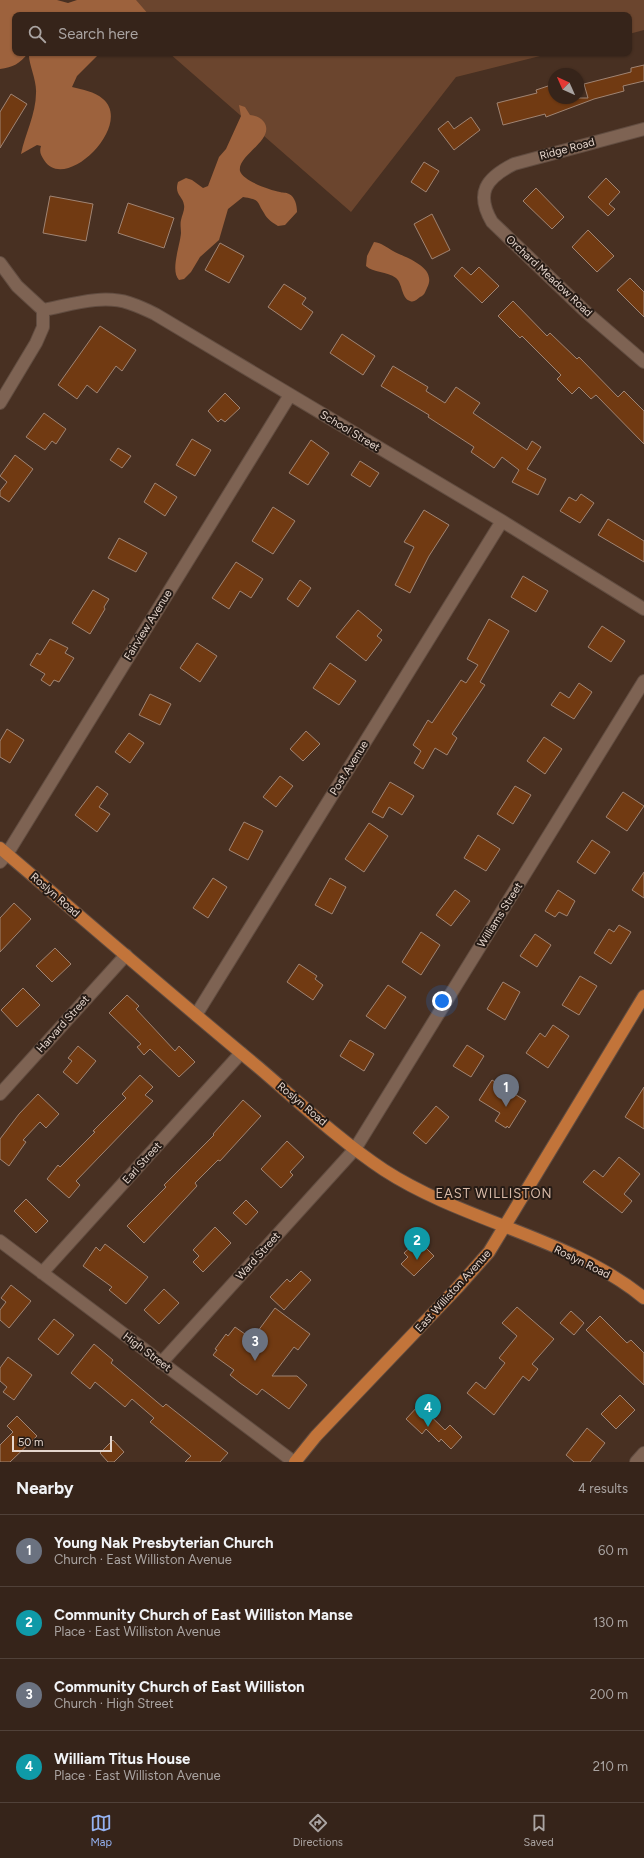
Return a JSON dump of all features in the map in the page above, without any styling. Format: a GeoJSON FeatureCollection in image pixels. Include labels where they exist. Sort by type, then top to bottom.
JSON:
{"type":"FeatureCollection","features":[{"type":"Feature","properties":{"kind":"main road","name":"Roslyn Road"},"geometry":{"type":"LineString","coordinates":[[2,855],[126,955],[355,1149],[382,1169],[428,1195],[505,1226],[590,1264],[628,1286],[644,1298]]}},
{"type":"Feature","properties":{"kind":"main road","name":"East Williston Avenue"},"geometry":{"type":"LineString","coordinates":[[294,1462],[316,1436],[471,1273],[489,1252],[644,996]]}},
{"type":"Feature","properties":{"kind":"street","name":"Ridge Road"},"geometry":{"type":"LineString","coordinates":[[493,176],[514,164],[644,129]]}},
{"type":"Feature","properties":{"kind":"street","name":"Orchard Meadow Road"},"geometry":{"type":"LineString","coordinates":[[493,176],[486,186],[484,202],[486,211],[492,222],[586,312],[644,362]]}},
{"type":"Feature","properties":{"kind":"street"},"geometry":{"type":"LineString","coordinates":[[0,263],[17,286],[43,310],[43,328],[36,343],[0,403]]}},
{"type":"Feature","properties":{"kind":"street","name":"School Street"},"geometry":{"type":"LineString","coordinates":[[43,310],[98,300],[116,300],[129,302],[155,314],[502,521],[644,609]]}},
{"type":"Feature","properties":{"kind":"street","name":"Fairview Avenue"},"geometry":{"type":"LineString","coordinates":[[2,855],[290,395]]}},
{"type":"Feature","properties":{"kind":"street","name":"Post Avenue"},"geometry":{"type":"LineString","coordinates":[[196,1015],[502,521]]}},
{"type":"Feature","properties":{"kind":"street","name":"Williams Street"},"geometry":{"type":"LineString","coordinates":[[355,1149],[644,681]]}},
{"type":"Feature","properties":{"kind":"street","name":"Harvard Street"},"geometry":{"type":"LineString","coordinates":[[0,1094],[126,955]]}},
{"type":"Feature","properties":{"kind":"street","name":"Earl Street"},"geometry":{"type":"LineString","coordinates":[[42,1273],[241,1053]]}},
{"type":"Feature","properties":{"kind":"street","name":"Ward Street"},"geometry":{"type":"LineString","coordinates":[[161,1363],[355,1149]]}},
{"type":"Feature","properties":{"kind":"street","name":"High Street"},"geometry":{"type":"LineString","coordinates":[[0,1241],[294,1462]]}},
{"type":"Feature","properties":{"kind":"street"},"geometry":{"type":"LineString","coordinates":[[636,1462],[644,1453]]}},
{"type":"Feature","properties":{"kind":"shaded area"},"geometry":{"type":"Polygon","coordinates":[[[0,0],[57,0],[68,3],[77,0],[136,0],[146,12],[12,12],[12,56],[25,56],[16,64],[0,69],[0,0]]]}},
{"type":"Feature","properties":{"kind":"shaded area"},"geometry":{"type":"Polygon","coordinates":[[[108,0],[644,0],[644,30],[632,33],[632,12],[122,12],[108,0]]]}},
{"type":"Feature","properties":{"kind":"shaded area"},"geometry":{"type":"Polygon","coordinates":[[[97,56],[77,76],[72,87],[92,92],[100,96],[110,110],[110,124],[103,139],[93,152],[80,162],[66,168],[54,168],[44,160],[40,150],[41,146],[37,145],[21,154],[36,101],[36,88],[29,57],[97,56]]]}},
{"type":"Feature","properties":{"kind":"shaded area"},"geometry":{"type":"Polygon","coordinates":[[[172,56],[540,56],[456,77],[351,212],[172,56]]]}},
{"type":"Feature","properties":{"kind":"shaded area"},"geometry":{"type":"Polygon","coordinates":[[[239,105],[245,107],[250,115],[261,119],[264,122],[266,129],[265,135],[261,141],[244,159],[240,171],[242,175],[251,182],[291,195],[297,207],[297,212],[285,225],[278,226],[267,217],[255,200],[243,197],[228,209],[219,240],[200,257],[191,272],[184,279],[179,280],[176,276],[175,265],[184,207],[177,190],[178,182],[186,178],[192,180],[203,188],[208,186],[219,157],[226,149],[241,116],[239,105]]]}},
{"type":"Feature","properties":{"kind":"shaded area"},"geometry":{"type":"Polygon","coordinates":[[[374,242],[382,244],[419,264],[425,269],[428,274],[429,281],[423,295],[414,301],[410,301],[403,294],[400,284],[396,278],[388,274],[372,270],[366,266],[367,256],[374,242]]]}},
{"type":"Feature","properties":{"kind":"building"},"geometry":{"type":"Polygon","coordinates":[[[644,65],[644,81],[623,86],[624,91],[584,103],[584,98],[588,98],[584,84],[631,72],[631,68],[644,65]]]}},
{"type":"Feature","properties":{"kind":"building"},"geometry":{"type":"Polygon","coordinates":[[[548,86],[548,104],[581,104],[546,117],[545,114],[503,125],[497,103],[537,93],[536,90],[548,86]]]}},
{"type":"Feature","properties":{"kind":"building"},"geometry":{"type":"Polygon","coordinates":[[[11,94],[27,104],[0,148],[0,112],[11,94]]]}},
{"type":"Feature","properties":{"kind":"building"},"geometry":{"type":"Polygon","coordinates":[[[471,117],[480,130],[454,150],[438,129],[448,121],[454,129],[471,117]]]}},
{"type":"Feature","properties":{"kind":"building"},"geometry":{"type":"Polygon","coordinates":[[[424,162],[439,171],[426,192],[411,182],[424,162]]]}},
{"type":"Feature","properties":{"kind":"building"},"geometry":{"type":"Polygon","coordinates":[[[606,178],[620,192],[609,204],[615,209],[608,216],[588,197],[606,178]]]}},
{"type":"Feature","properties":{"kind":"building"},"geometry":{"type":"Polygon","coordinates":[[[536,188],[564,217],[552,229],[523,201],[536,188]]]}},
{"type":"Feature","properties":{"kind":"building"},"geometry":{"type":"Polygon","coordinates":[[[50,196],[93,204],[86,241],[43,233],[50,196]]]}},
{"type":"Feature","properties":{"kind":"building"},"geometry":{"type":"Polygon","coordinates":[[[128,203],[174,218],[164,248],[118,233],[128,203]]]}},
{"type":"Feature","properties":{"kind":"building"},"geometry":{"type":"Polygon","coordinates":[[[432,214],[450,250],[432,259],[414,224],[432,214]]]}},
{"type":"Feature","properties":{"kind":"building"},"geometry":{"type":"Polygon","coordinates":[[[588,230],[614,256],[597,272],[572,247],[588,230]]]}},
{"type":"Feature","properties":{"kind":"building"},"geometry":{"type":"Polygon","coordinates":[[[220,243],[244,256],[229,283],[205,270],[220,243]]]}},
{"type":"Feature","properties":{"kind":"building"},"geometry":{"type":"Polygon","coordinates":[[[462,267],[471,275],[479,267],[499,286],[482,303],[454,276],[462,267]]]}},
{"type":"Feature","properties":{"kind":"building"},"geometry":{"type":"Polygon","coordinates":[[[630,278],[644,292],[644,317],[617,290],[630,278]]]}},
{"type":"Feature","properties":{"kind":"building"},"geometry":{"type":"Polygon","coordinates":[[[284,284],[306,298],[302,304],[313,312],[301,330],[268,307],[284,284]]]}},
{"type":"Feature","properties":{"kind":"building"},"geometry":{"type":"Polygon","coordinates":[[[513,301],[547,336],[550,333],[577,359],[579,357],[618,397],[624,391],[644,411],[644,444],[596,395],[591,399],[579,387],[572,394],[557,379],[561,375],[522,336],[520,338],[498,316],[513,301]]]}},
{"type":"Feature","properties":{"kind":"building"},"geometry":{"type":"Polygon","coordinates":[[[100,326],[136,350],[122,371],[116,366],[97,393],[87,385],[77,399],[58,385],[100,326]]]}},
{"type":"Feature","properties":{"kind":"building"},"geometry":{"type":"Polygon","coordinates":[[[342,334],[375,356],[363,375],[330,353],[342,334]]]}},
{"type":"Feature","properties":{"kind":"building"},"geometry":{"type":"Polygon","coordinates":[[[393,366],[428,387],[426,391],[445,403],[456,387],[480,403],[473,413],[527,450],[532,441],[541,447],[527,469],[546,479],[538,495],[512,482],[519,470],[502,457],[494,468],[471,452],[474,447],[428,417],[429,415],[381,386],[393,366]]]}},
{"type":"Feature","properties":{"kind":"building"},"geometry":{"type":"Polygon","coordinates":[[[225,393],[240,408],[225,422],[221,419],[218,422],[208,411],[225,393]]]}},
{"type":"Feature","properties":{"kind":"building"},"geometry":{"type":"Polygon","coordinates":[[[44,413],[66,429],[56,444],[52,441],[45,450],[26,437],[44,413]]]}},
{"type":"Feature","properties":{"kind":"building"},"geometry":{"type":"Polygon","coordinates":[[[192,439],[211,450],[195,476],[176,465],[192,439]]]}},
{"type":"Feature","properties":{"kind":"building"},"geometry":{"type":"Polygon","coordinates":[[[311,440],[329,453],[308,485],[289,473],[311,440]]]}},
{"type":"Feature","properties":{"kind":"building"},"geometry":{"type":"Polygon","coordinates":[[[118,448],[131,456],[122,468],[110,460],[118,448]]]}},
{"type":"Feature","properties":{"kind":"building"},"geometry":{"type":"Polygon","coordinates":[[[15,455],[33,469],[9,502],[0,496],[0,491],[7,482],[0,476],[15,455]]]}},
{"type":"Feature","properties":{"kind":"building"},"geometry":{"type":"Polygon","coordinates":[[[360,461],[379,473],[370,487],[351,475],[360,461]]]}},
{"type":"Feature","properties":{"kind":"building"},"geometry":{"type":"Polygon","coordinates":[[[155,483],[177,497],[165,516],[144,502],[155,483]]]}},
{"type":"Feature","properties":{"kind":"building"},"geometry":{"type":"Polygon","coordinates":[[[581,494],[594,503],[580,523],[560,511],[569,497],[576,501],[581,494]]]}},
{"type":"Feature","properties":{"kind":"building"},"geometry":{"type":"Polygon","coordinates":[[[273,507],[295,521],[273,554],[252,541],[273,507]]]}},
{"type":"Feature","properties":{"kind":"building"},"geometry":{"type":"Polygon","coordinates":[[[424,510],[449,525],[429,556],[410,593],[395,585],[414,547],[404,542],[424,510]]]}},
{"type":"Feature","properties":{"kind":"building"},"geometry":{"type":"Polygon","coordinates":[[[608,519],[644,541],[644,562],[598,535],[608,519]]]}},
{"type":"Feature","properties":{"kind":"building"},"geometry":{"type":"Polygon","coordinates":[[[119,538],[147,553],[136,572],[108,558],[119,538]]]}},
{"type":"Feature","properties":{"kind":"building"},"geometry":{"type":"Polygon","coordinates":[[[236,562],[263,579],[251,598],[240,591],[229,609],[212,598],[236,562]]]}},
{"type":"Feature","properties":{"kind":"building"},"geometry":{"type":"Polygon","coordinates":[[[523,576],[548,591],[536,612],[511,597],[523,576]]]}},
{"type":"Feature","properties":{"kind":"building"},"geometry":{"type":"Polygon","coordinates":[[[300,580],[311,588],[298,607],[287,599],[300,580]]]}},
{"type":"Feature","properties":{"kind":"building"},"geometry":{"type":"Polygon","coordinates":[[[93,590],[109,599],[104,607],[105,609],[90,634],[72,623],[93,590]]]}},
{"type":"Feature","properties":{"kind":"building"},"geometry":{"type":"Polygon","coordinates":[[[358,610],[382,630],[377,636],[382,640],[366,661],[336,637],[358,610]]]}},
{"type":"Feature","properties":{"kind":"building"},"geometry":{"type":"Polygon","coordinates":[[[489,619],[509,631],[480,682],[485,685],[452,734],[457,738],[447,755],[435,748],[423,769],[414,763],[421,751],[413,745],[428,720],[432,723],[461,680],[466,683],[478,665],[467,659],[489,619]]]}},
{"type":"Feature","properties":{"kind":"building"},"geometry":{"type":"Polygon","coordinates":[[[602,626],[625,641],[611,662],[588,647],[602,626]]]}},
{"type":"Feature","properties":{"kind":"building"},"geometry":{"type":"Polygon","coordinates":[[[50,639],[68,648],[65,653],[74,658],[59,682],[54,680],[50,686],[41,680],[45,674],[30,665],[37,653],[40,655],[50,639]]]}},
{"type":"Feature","properties":{"kind":"building"},"geometry":{"type":"Polygon","coordinates":[[[197,643],[217,656],[200,682],[180,668],[197,643]]]}},
{"type":"Feature","properties":{"kind":"building"},"geometry":{"type":"Polygon","coordinates":[[[330,663],[356,681],[339,705],[313,688],[330,663]]]}},
{"type":"Feature","properties":{"kind":"building"},"geometry":{"type":"Polygon","coordinates":[[[579,683],[592,692],[574,719],[551,705],[560,692],[569,698],[579,683]]]}},
{"type":"Feature","properties":{"kind":"building"},"geometry":{"type":"Polygon","coordinates":[[[150,694],[171,704],[160,725],[139,715],[150,694]]]}},
{"type":"Feature","properties":{"kind":"building"},"geometry":{"type":"Polygon","coordinates":[[[7,729],[24,740],[10,763],[0,757],[0,741],[7,729]]]}},
{"type":"Feature","properties":{"kind":"building"},"geometry":{"type":"Polygon","coordinates":[[[306,731],[320,744],[303,761],[290,749],[306,731]]]}},
{"type":"Feature","properties":{"kind":"building"},"geometry":{"type":"Polygon","coordinates":[[[129,733],[144,743],[130,763],[115,752],[129,733]]]}},
{"type":"Feature","properties":{"kind":"building"},"geometry":{"type":"Polygon","coordinates":[[[544,737],[562,749],[545,774],[527,761],[544,737]]]}},
{"type":"Feature","properties":{"kind":"building"},"geometry":{"type":"Polygon","coordinates":[[[280,776],[293,786],[276,807],[263,797],[280,776]]]}},
{"type":"Feature","properties":{"kind":"building"},"geometry":{"type":"Polygon","coordinates":[[[390,782],[414,796],[402,815],[389,807],[383,818],[372,812],[390,782]]]}},
{"type":"Feature","properties":{"kind":"building"},"geometry":{"type":"Polygon","coordinates":[[[97,786],[108,794],[99,807],[110,814],[97,832],[75,815],[97,786]]]}},
{"type":"Feature","properties":{"kind":"building"},"geometry":{"type":"Polygon","coordinates":[[[515,786],[531,795],[513,824],[497,814],[515,786]]]}},
{"type":"Feature","properties":{"kind":"building"},"geometry":{"type":"Polygon","coordinates":[[[623,792],[644,806],[627,831],[606,817],[623,792]]]}},
{"type":"Feature","properties":{"kind":"building"},"geometry":{"type":"Polygon","coordinates":[[[244,822],[263,831],[248,860],[229,850],[244,822]]]}},
{"type":"Feature","properties":{"kind":"building"},"geometry":{"type":"Polygon","coordinates":[[[369,823],[388,836],[364,872],[345,859],[369,823]]]}},
{"type":"Feature","properties":{"kind":"building"},"geometry":{"type":"Polygon","coordinates":[[[478,835],[500,849],[486,871],[464,858],[478,835]]]}},
{"type":"Feature","properties":{"kind":"building"},"geometry":{"type":"Polygon","coordinates":[[[592,840],[610,852],[595,874],[577,862],[592,840]]]}},
{"type":"Feature","properties":{"kind":"building"},"geometry":{"type":"Polygon","coordinates":[[[644,872],[644,898],[632,890],[644,872]]]}},
{"type":"Feature","properties":{"kind":"building"},"geometry":{"type":"Polygon","coordinates":[[[213,878],[227,887],[208,918],[193,908],[213,878]]]}},
{"type":"Feature","properties":{"kind":"building"},"geometry":{"type":"Polygon","coordinates":[[[330,878],[346,887],[332,914],[315,905],[330,878]]]}},
{"type":"Feature","properties":{"kind":"building"},"geometry":{"type":"Polygon","coordinates":[[[455,890],[470,901],[451,926],[436,915],[455,890]]]}},
{"type":"Feature","properties":{"kind":"building"},"geometry":{"type":"Polygon","coordinates":[[[558,890],[575,901],[567,916],[559,912],[555,917],[545,911],[558,890]]]}},
{"type":"Feature","properties":{"kind":"building"},"geometry":{"type":"Polygon","coordinates":[[[14,903],[31,919],[0,952],[0,918],[14,903]]]}},
{"type":"Feature","properties":{"kind":"building"},"geometry":{"type":"Polygon","coordinates":[[[619,925],[631,932],[611,964],[594,953],[609,929],[614,932],[619,925]]]}},
{"type":"Feature","properties":{"kind":"building"},"geometry":{"type":"Polygon","coordinates":[[[421,932],[440,945],[421,975],[402,962],[421,932]]]}},
{"type":"Feature","properties":{"kind":"building"},"geometry":{"type":"Polygon","coordinates":[[[535,934],[551,945],[537,967],[520,956],[535,934]]]}},
{"type":"Feature","properties":{"kind":"building"},"geometry":{"type":"Polygon","coordinates":[[[55,948],[71,964],[52,982],[36,966],[55,948]]]}},
{"type":"Feature","properties":{"kind":"building"},"geometry":{"type":"Polygon","coordinates":[[[299,964],[317,976],[315,979],[323,985],[313,1000],[287,982],[299,964]]]}},
{"type":"Feature","properties":{"kind":"building"},"geometry":{"type":"Polygon","coordinates":[[[580,976],[597,986],[579,1015],[562,1005],[580,976]]]}},
{"type":"Feature","properties":{"kind":"building"},"geometry":{"type":"Polygon","coordinates":[[[503,982],[520,992],[505,1020],[487,1009],[503,982]]]}},
{"type":"Feature","properties":{"kind":"building"},"geometry":{"type":"Polygon","coordinates":[[[388,985],[406,997],[385,1029],[366,1016],[388,985]]]}},
{"type":"Feature","properties":{"kind":"building"},"geometry":{"type":"Polygon","coordinates":[[[23,988],[40,1005],[17,1027],[1,1010],[23,988]]]}},
{"type":"Feature","properties":{"kind":"building"},"geometry":{"type":"Polygon","coordinates":[[[127,995],[139,1006],[136,1009],[175,1051],[179,1046],[195,1062],[179,1077],[150,1049],[144,1055],[137,1047],[141,1044],[109,1013],[127,995]]]}},
{"type":"Feature","properties":{"kind":"building"},"geometry":{"type":"Polygon","coordinates":[[[553,1025],[569,1036],[548,1068],[526,1053],[540,1033],[545,1037],[553,1025]]]}},
{"type":"Feature","properties":{"kind":"building"},"geometry":{"type":"Polygon","coordinates":[[[350,1040],[374,1054],[364,1071],[340,1056],[350,1040]]]}},
{"type":"Feature","properties":{"kind":"building"},"geometry":{"type":"Polygon","coordinates":[[[467,1045],[484,1056],[471,1077],[453,1066],[467,1045]]]}},
{"type":"Feature","properties":{"kind":"building"},"geometry":{"type":"Polygon","coordinates":[[[78,1046],[96,1061],[77,1084],[63,1072],[72,1061],[68,1058],[78,1046]]]}},
{"type":"Feature","properties":{"kind":"building"},"geometry":{"type":"Polygon","coordinates":[[[140,1075],[153,1087],[145,1095],[153,1101],[76,1181],[80,1185],[69,1198],[47,1179],[58,1165],[60,1167],[126,1098],[122,1094],[140,1075]]]}},
{"type":"Feature","properties":{"kind":"building"},"geometry":{"type":"Polygon","coordinates":[[[492,1080],[526,1101],[509,1128],[507,1126],[506,1128],[495,1121],[500,1113],[479,1100],[492,1080]]]}},
{"type":"Feature","properties":{"kind":"building"},"geometry":{"type":"Polygon","coordinates":[[[644,1087],[644,1129],[625,1117],[644,1087]]]}},
{"type":"Feature","properties":{"kind":"building"},"geometry":{"type":"Polygon","coordinates":[[[38,1094],[59,1114],[46,1128],[40,1122],[23,1140],[26,1142],[9,1166],[0,1159],[0,1139],[19,1114],[38,1094]]]}},
{"type":"Feature","properties":{"kind":"building"},"geometry":{"type":"Polygon","coordinates":[[[243,1100],[261,1116],[220,1161],[218,1160],[195,1183],[197,1186],[144,1243],[127,1226],[166,1187],[164,1185],[214,1135],[213,1134],[243,1100]]]}},
{"type":"Feature","properties":{"kind":"building"},"geometry":{"type":"Polygon","coordinates":[[[436,1106],[449,1117],[426,1144],[413,1133],[436,1106]]]}},
{"type":"Feature","properties":{"kind":"building"},"geometry":{"type":"Polygon","coordinates":[[[287,1141],[304,1157],[290,1172],[293,1175],[281,1188],[261,1169],[287,1141]]]}},
{"type":"Feature","properties":{"kind":"building"},"geometry":{"type":"Polygon","coordinates":[[[619,1157],[640,1174],[624,1194],[632,1201],[622,1213],[583,1182],[594,1170],[603,1177],[619,1157]]]}},
{"type":"Feature","properties":{"kind":"building"},"geometry":{"type":"Polygon","coordinates":[[[26,1199],[48,1221],[36,1233],[14,1211],[26,1199]]]}},
{"type":"Feature","properties":{"kind":"building"},"geometry":{"type":"Polygon","coordinates":[[[246,1200],[258,1212],[246,1225],[233,1213],[246,1200]]]}},
{"type":"Feature","properties":{"kind":"building"},"geometry":{"type":"Polygon","coordinates":[[[215,1227],[231,1243],[203,1272],[193,1262],[199,1256],[193,1250],[215,1227]]]}},
{"type":"Feature","properties":{"kind":"building"},"geometry":{"type":"Polygon","coordinates":[[[105,1244],[148,1277],[126,1304],[109,1290],[112,1287],[83,1266],[96,1247],[100,1251],[105,1244]]]}},
{"type":"Feature","properties":{"kind":"building"},"geometry":{"type":"Polygon","coordinates":[[[414,1244],[418,1248],[422,1244],[434,1256],[414,1276],[401,1264],[408,1257],[404,1253],[414,1244]]]}},
{"type":"Feature","properties":{"kind":"building"},"geometry":{"type":"Polygon","coordinates":[[[301,1271],[311,1280],[284,1310],[270,1297],[287,1279],[290,1282],[301,1271]]]}},
{"type":"Feature","properties":{"kind":"building"},"geometry":{"type":"Polygon","coordinates":[[[11,1285],[31,1301],[9,1328],[0,1320],[0,1310],[6,1302],[1,1298],[11,1285]]]}},
{"type":"Feature","properties":{"kind":"building"},"geometry":{"type":"Polygon","coordinates":[[[164,1289],[179,1303],[159,1324],[144,1310],[164,1289]]]}},
{"type":"Feature","properties":{"kind":"building"},"geometry":{"type":"Polygon","coordinates":[[[517,1307],[554,1339],[532,1364],[538,1369],[529,1381],[523,1376],[494,1415],[467,1393],[476,1382],[485,1389],[505,1363],[499,1358],[517,1336],[502,1323],[517,1307]]]}},
{"type":"Feature","properties":{"kind":"building"},"geometry":{"type":"Polygon","coordinates":[[[275,1308],[310,1334],[298,1350],[294,1347],[272,1376],[297,1376],[307,1385],[289,1409],[262,1389],[257,1395],[240,1383],[230,1375],[234,1370],[213,1355],[217,1350],[215,1349],[226,1334],[228,1336],[235,1327],[252,1339],[275,1308]]]}},
{"type":"Feature","properties":{"kind":"building"},"geometry":{"type":"Polygon","coordinates":[[[571,1311],[584,1323],[574,1335],[560,1323],[571,1311]]]}},
{"type":"Feature","properties":{"kind":"building"},"geometry":{"type":"Polygon","coordinates":[[[600,1316],[627,1343],[631,1340],[644,1353],[644,1385],[586,1330],[600,1316]]]}},
{"type":"Feature","properties":{"kind":"building"},"geometry":{"type":"Polygon","coordinates":[[[54,1319],[74,1335],[58,1355],[38,1339],[54,1319]]]}},
{"type":"Feature","properties":{"kind":"building"},"geometry":{"type":"Polygon","coordinates":[[[94,1344],[113,1360],[111,1363],[163,1407],[166,1404],[228,1453],[220,1462],[185,1462],[191,1456],[150,1422],[154,1418],[132,1399],[125,1407],[95,1382],[90,1389],[71,1373],[94,1344]]]}},
{"type":"Feature","properties":{"kind":"building"},"geometry":{"type":"Polygon","coordinates":[[[8,1357],[32,1375],[14,1400],[3,1392],[7,1387],[0,1381],[0,1368],[8,1357]]]}},
{"type":"Feature","properties":{"kind":"building"},"geometry":{"type":"Polygon","coordinates":[[[620,1395],[635,1410],[616,1429],[601,1414],[620,1395]]]}},
{"type":"Feature","properties":{"kind":"building"},"geometry":{"type":"Polygon","coordinates":[[[419,1405],[445,1430],[450,1425],[462,1437],[451,1449],[441,1439],[439,1442],[426,1429],[422,1434],[406,1419],[419,1405]]]}},
{"type":"Feature","properties":{"kind":"building"},"geometry":{"type":"Polygon","coordinates":[[[17,1416],[37,1436],[10,1462],[0,1462],[0,1445],[13,1432],[7,1426],[17,1416]]]}},
{"type":"Feature","properties":{"kind":"building"},"geometry":{"type":"Polygon","coordinates":[[[587,1428],[605,1443],[590,1462],[574,1462],[566,1455],[587,1428]]]}},
{"type":"Feature","properties":{"kind":"building"},"geometry":{"type":"Polygon","coordinates":[[[113,1440],[124,1452],[114,1462],[108,1462],[100,1453],[113,1440]]]}},
{"type":"Feature","properties":{"kind":"place","name":"Young Nak Presbyterian Church"},"geometry":{"type":"Point","coordinates":[506,1107]}},
{"type":"Feature","properties":{"kind":"place","name":"Community Church of East Williston Manse"},"geometry":{"type":"Point","coordinates":[417,1260]}},
{"type":"Feature","properties":{"kind":"place","name":"Community Church of East Williston"},"geometry":{"type":"Point","coordinates":[255,1361]}},
{"type":"Feature","properties":{"kind":"place","name":"William Titus House"},"geometry":{"type":"Point","coordinates":[428,1427]}},
{"type":"Feature","properties":{"kind":"district","name":"EAST WILLISTON"},"geometry":{"type":"Point","coordinates":[494,1193]}}]}
